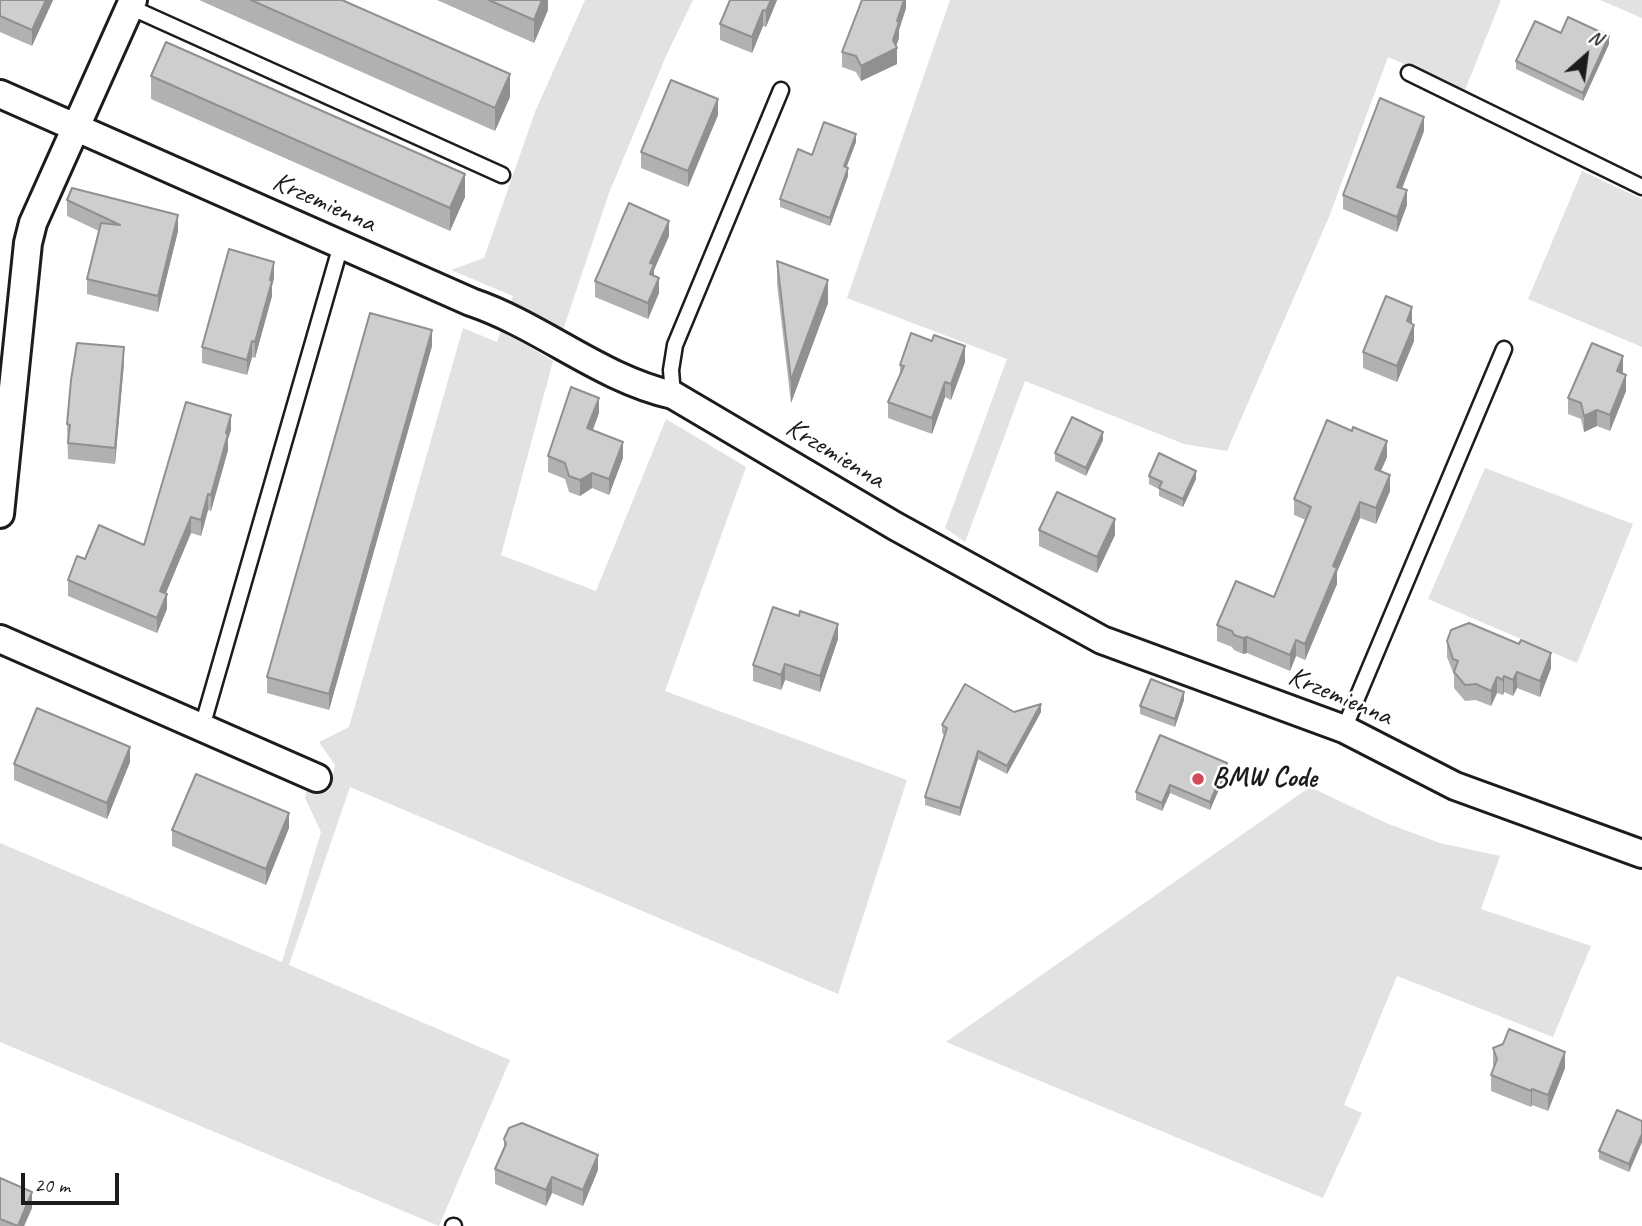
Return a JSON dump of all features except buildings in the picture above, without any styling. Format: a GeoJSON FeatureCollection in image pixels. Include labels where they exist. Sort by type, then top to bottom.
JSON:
{"type":"FeatureCollection","features":[{"type":"Feature","properties":{"kind":"street"},"geometry":{"type":"LineString","coordinates":[[0,514],[28,243],[33,223],[132,4]]}},
{"type":"Feature","properties":{"kind":"street","name":"Krzemienna"},"geometry":{"type":"LineString","coordinates":[[0,94],[471,302],[502,312],[632,383],[673,395],[895,526],[1102,640],[1345,729],[1455,786],[1642,855]]}},
{"type":"Feature","properties":{"kind":"street"},"geometry":{"type":"LineString","coordinates":[[0,639],[317,778]]}},
{"type":"Feature","properties":{"kind":"lane"},"geometry":{"type":"LineString","coordinates":[[132,4],[502,174]]}},
{"type":"Feature","properties":{"kind":"lane"},"geometry":{"type":"LineString","coordinates":[[1409,73],[1642,187]]}},
{"type":"Feature","properties":{"kind":"lane"},"geometry":{"type":"LineString","coordinates":[[673,395],[671,369],[676,345],[781,90]]}},
{"type":"Feature","properties":{"kind":"lane"},"geometry":{"type":"LineString","coordinates":[[202,727],[341,245]]}},
{"type":"Feature","properties":{"kind":"lane"},"geometry":{"type":"LineString","coordinates":[[1345,729],[1504,349]]}},
{"type":"Feature","properties":{"kind":"shaded area"},"geometry":{"type":"Polygon","coordinates":[[[585,0],[693,0],[666,56],[609,193],[562,333],[509,307],[513,296],[451,270],[484,258],[535,112],[585,0]]]}},
{"type":"Feature","properties":{"kind":"shaded area"},"geometry":{"type":"Polygon","coordinates":[[[950,0],[1501,0],[1465,90],[1388,57],[1329,217],[1227,451],[1184,444],[1025,381],[965,542],[945,528],[1007,359],[847,298],[950,0]]]}},
{"type":"Feature","properties":{"kind":"shaded area"},"geometry":{"type":"Polygon","coordinates":[[[1600,0],[1642,0],[1642,18],[1600,0]]]}},
{"type":"Feature","properties":{"kind":"shaded area"},"geometry":{"type":"Polygon","coordinates":[[[1582,171],[1642,199],[1642,347],[1528,299],[1582,171]]]}},
{"type":"Feature","properties":{"kind":"shaded area"},"geometry":{"type":"Polygon","coordinates":[[[463,328],[497,342],[501,330],[553,361],[501,555],[596,591],[666,419],[746,467],[665,691],[907,780],[838,994],[350,787],[289,965],[510,1060],[439,1226],[0,1042],[0,843],[282,962],[321,832],[305,798],[309,782],[328,792],[335,765],[319,742],[349,727],[463,328]]]}},
{"type":"Feature","properties":{"kind":"shaded area"},"geometry":{"type":"Polygon","coordinates":[[[1485,468],[1633,524],[1577,663],[1428,599],[1485,468]]]}},
{"type":"Feature","properties":{"kind":"shaded area"},"geometry":{"type":"Polygon","coordinates":[[[1310,787],[1386,823],[1440,843],[1500,856],[1481,909],[1591,946],[1553,1037],[1397,976],[1344,1105],[1362,1113],[1323,1198],[946,1042],[1310,787]]]}},
{"type":"Feature","properties":{"kind":"place","name":"BMW Code"},"geometry":{"type":"Point","coordinates":[1198,779]}}]}
